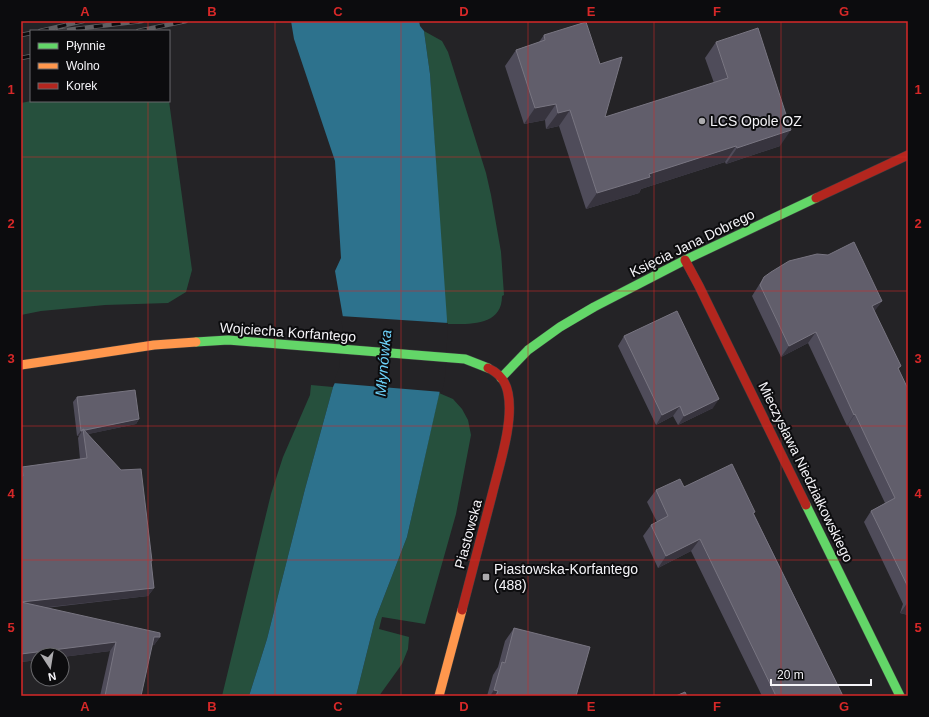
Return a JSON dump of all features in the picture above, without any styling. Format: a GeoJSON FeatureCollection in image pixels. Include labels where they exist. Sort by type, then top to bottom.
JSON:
{"type":"FeatureCollection","features":[{"type":"Feature","properties":{"kind":"street","name":"Księcia Jana Dobrego"},"geometry":{"type":"LineString","coordinates":[[502,378],[528,350],[560,327],[594,307],[685,260],[908,155]]}},
{"type":"Feature","properties":{"kind":"street","name":"Mieczysława Niedziałkowskiego"},"geometry":{"type":"LineString","coordinates":[[685,260],[698,283],[900,696]]}},
{"type":"Feature","properties":{"kind":"street","name":"Wojciecha Korfantego"},"geometry":{"type":"LineString","coordinates":[[21,365],[154,345],[228,340],[465,359],[493,370],[502,378]]}},
{"type":"Feature","properties":{"kind":"street","name":"Piastowska"},"geometry":{"type":"LineString","coordinates":[[439,696],[503,452],[508,420],[509,401],[508,388],[502,378]]}},
{"type":"Feature","properties":{"kind":"green space"},"geometry":{"type":"Polygon","coordinates":[[[424,31],[442,41],[448,52],[486,173],[491,195],[501,252],[504,295],[502,296],[500,306],[496,313],[482,322],[446,324],[430,74],[424,31]]]}},
{"type":"Feature","properties":{"kind":"green space"},"geometry":{"type":"Polygon","coordinates":[[[30,101],[169,102],[192,270],[186,292],[168,303],[105,305],[41,311],[21,315],[21,103],[30,101]]]}},
{"type":"Feature","properties":{"kind":"green space"},"geometry":{"type":"Polygon","coordinates":[[[311,385],[333,387],[305,489],[267,639],[249,696],[222,696],[271,494],[283,457],[310,395],[311,385]]]}},
{"type":"Feature","properties":{"kind":"green space"},"geometry":{"type":"Polygon","coordinates":[[[439,393],[453,399],[462,409],[468,420],[471,435],[456,514],[425,624],[382,617],[379,629],[409,637],[408,649],[402,664],[379,696],[356,696],[375,620],[407,537],[439,393]]]}},
{"type":"Feature","properties":{"kind":"water","name":"Młynówka"},"geometry":{"type":"Polygon","coordinates":[[[291,21],[419,21],[420,26],[424,31],[430,74],[447,320],[443,377],[407,537],[375,620],[356,696],[249,696],[267,639],[305,489],[333,387],[341,369],[345,329],[335,271],[341,258],[335,161],[294,39],[291,21]]]}},
{"type":"Feature","properties":{"kind":"pier"},"geometry":{"type":"Polygon","coordinates":[[[340,316],[448,323],[445,377],[442,392],[333,383],[339,368],[343,329],[340,316]]]}},
{"type":"Feature","properties":{"kind":"building","name":"LCS Opole OZ"},"geometry":{"type":"Polygon","coordinates":[[[586,22],[600,64],[622,57],[605,117],[728,78],[716,42],[758,28],[791,130],[737,148],[736,146],[649,174],[650,177],[597,193],[570,110],[558,113],[556,104],[535,108],[516,50],[545,40],[544,35],[586,22]]]}},
{"type":"Feature","properties":{"kind":"building"},"geometry":{"type":"Polygon","coordinates":[[[854,242],[882,301],[872,306],[901,366],[898,368],[908,389],[908,587],[871,511],[895,498],[855,414],[854,415],[816,332],[789,346],[760,285],[764,277],[789,261],[817,254],[828,255],[854,242]]]}},
{"type":"Feature","properties":{"kind":"building"},"geometry":{"type":"Polygon","coordinates":[[[677,311],[719,399],[684,416],[680,406],[662,415],[624,336],[677,311]]]}},
{"type":"Feature","properties":{"kind":"building"},"geometry":{"type":"Polygon","coordinates":[[[135,390],[139,419],[85,430],[83,429],[81,431],[77,397],[135,390]]]}},
{"type":"Feature","properties":{"kind":"building"},"geometry":{"type":"Polygon","coordinates":[[[83,429],[121,470],[141,469],[154,588],[21,602],[22,467],[87,458],[83,429]]]}},
{"type":"Feature","properties":{"kind":"building"},"geometry":{"type":"Polygon","coordinates":[[[732,464],[755,512],[753,513],[843,696],[776,696],[700,539],[666,556],[651,525],[668,516],[656,490],[680,479],[684,487],[732,464]]]}},
{"type":"Feature","properties":{"kind":"building"},"geometry":{"type":"Polygon","coordinates":[[[21,602],[160,633],[160,637],[154,637],[141,696],[105,696],[116,642],[70,648],[30,647],[30,653],[21,654],[21,602]]]}},
{"type":"Feature","properties":{"kind":"building"},"geometry":{"type":"Polygon","coordinates":[[[514,628],[590,647],[576,696],[496,696],[498,691],[494,690],[502,662],[505,663],[514,628]]]}},
{"type":"Feature","properties":{"kind":"building"},"geometry":{"type":"Polygon","coordinates":[[[685,692],[687,696],[676,696],[685,692]]]}},
{"type":"Feature","properties":{"kind":"railway"},"geometry":{"type":"LineString","coordinates":[[44,30],[83,21]]}},
{"type":"Feature","properties":{"kind":"railway"},"geometry":{"type":"LineString","coordinates":[[66,30],[142,21]]}},
{"type":"Feature","properties":{"kind":"railway"},"geometry":{"type":"LineString","coordinates":[[143,30],[186,21]]}},
{"type":"Feature","properties":{"kind":"railway"},"geometry":{"type":"LineString","coordinates":[[21,35],[30,33]]}},
{"type":"Feature","properties":{"kind":"railway"},"geometry":{"type":"LineString","coordinates":[[21,58],[30,56]]}},
{"type":"Feature","properties":{"kind":"traffic: fast"},"geometry":{"type":"LineString","coordinates":[[501,378],[528,350],[560,327],[594,307],[685,260],[816,198]]}},
{"type":"Feature","properties":{"kind":"traffic: fast"},"geometry":{"type":"LineString","coordinates":[[196,342],[228,340],[465,359],[488,368]]}},
{"type":"Feature","properties":{"kind":"traffic: fast"},"geometry":{"type":"LineString","coordinates":[[806,505],[900,696]]}},
{"type":"Feature","properties":{"kind":"traffic: slow"},"geometry":{"type":"LineString","coordinates":[[21,365],[154,345],[196,342]]}},
{"type":"Feature","properties":{"kind":"traffic: slow"},"geometry":{"type":"LineString","coordinates":[[439,696],[462,610]]}},
{"type":"Feature","properties":{"kind":"traffic: jam"},"geometry":{"type":"LineString","coordinates":[[816,198],[908,155]]}},
{"type":"Feature","properties":{"kind":"traffic: jam"},"geometry":{"type":"LineString","coordinates":[[685,260],[806,505]]}},
{"type":"Feature","properties":{"kind":"traffic: jam"},"geometry":{"type":"LineString","coordinates":[[462,610],[502,458],[509,417],[508,393],[506,385],[499,375],[488,368]]}},
{"type":"Feature","properties":{"kind":"place","name":"LCS Opole OZ"},"geometry":{"type":"Point","coordinates":[702,121]}},
{"type":"Feature","properties":{"kind":"place","name":"Piastowska-Korfantego (488)"},"geometry":{"type":"Point","coordinates":[486,577]}}]}
